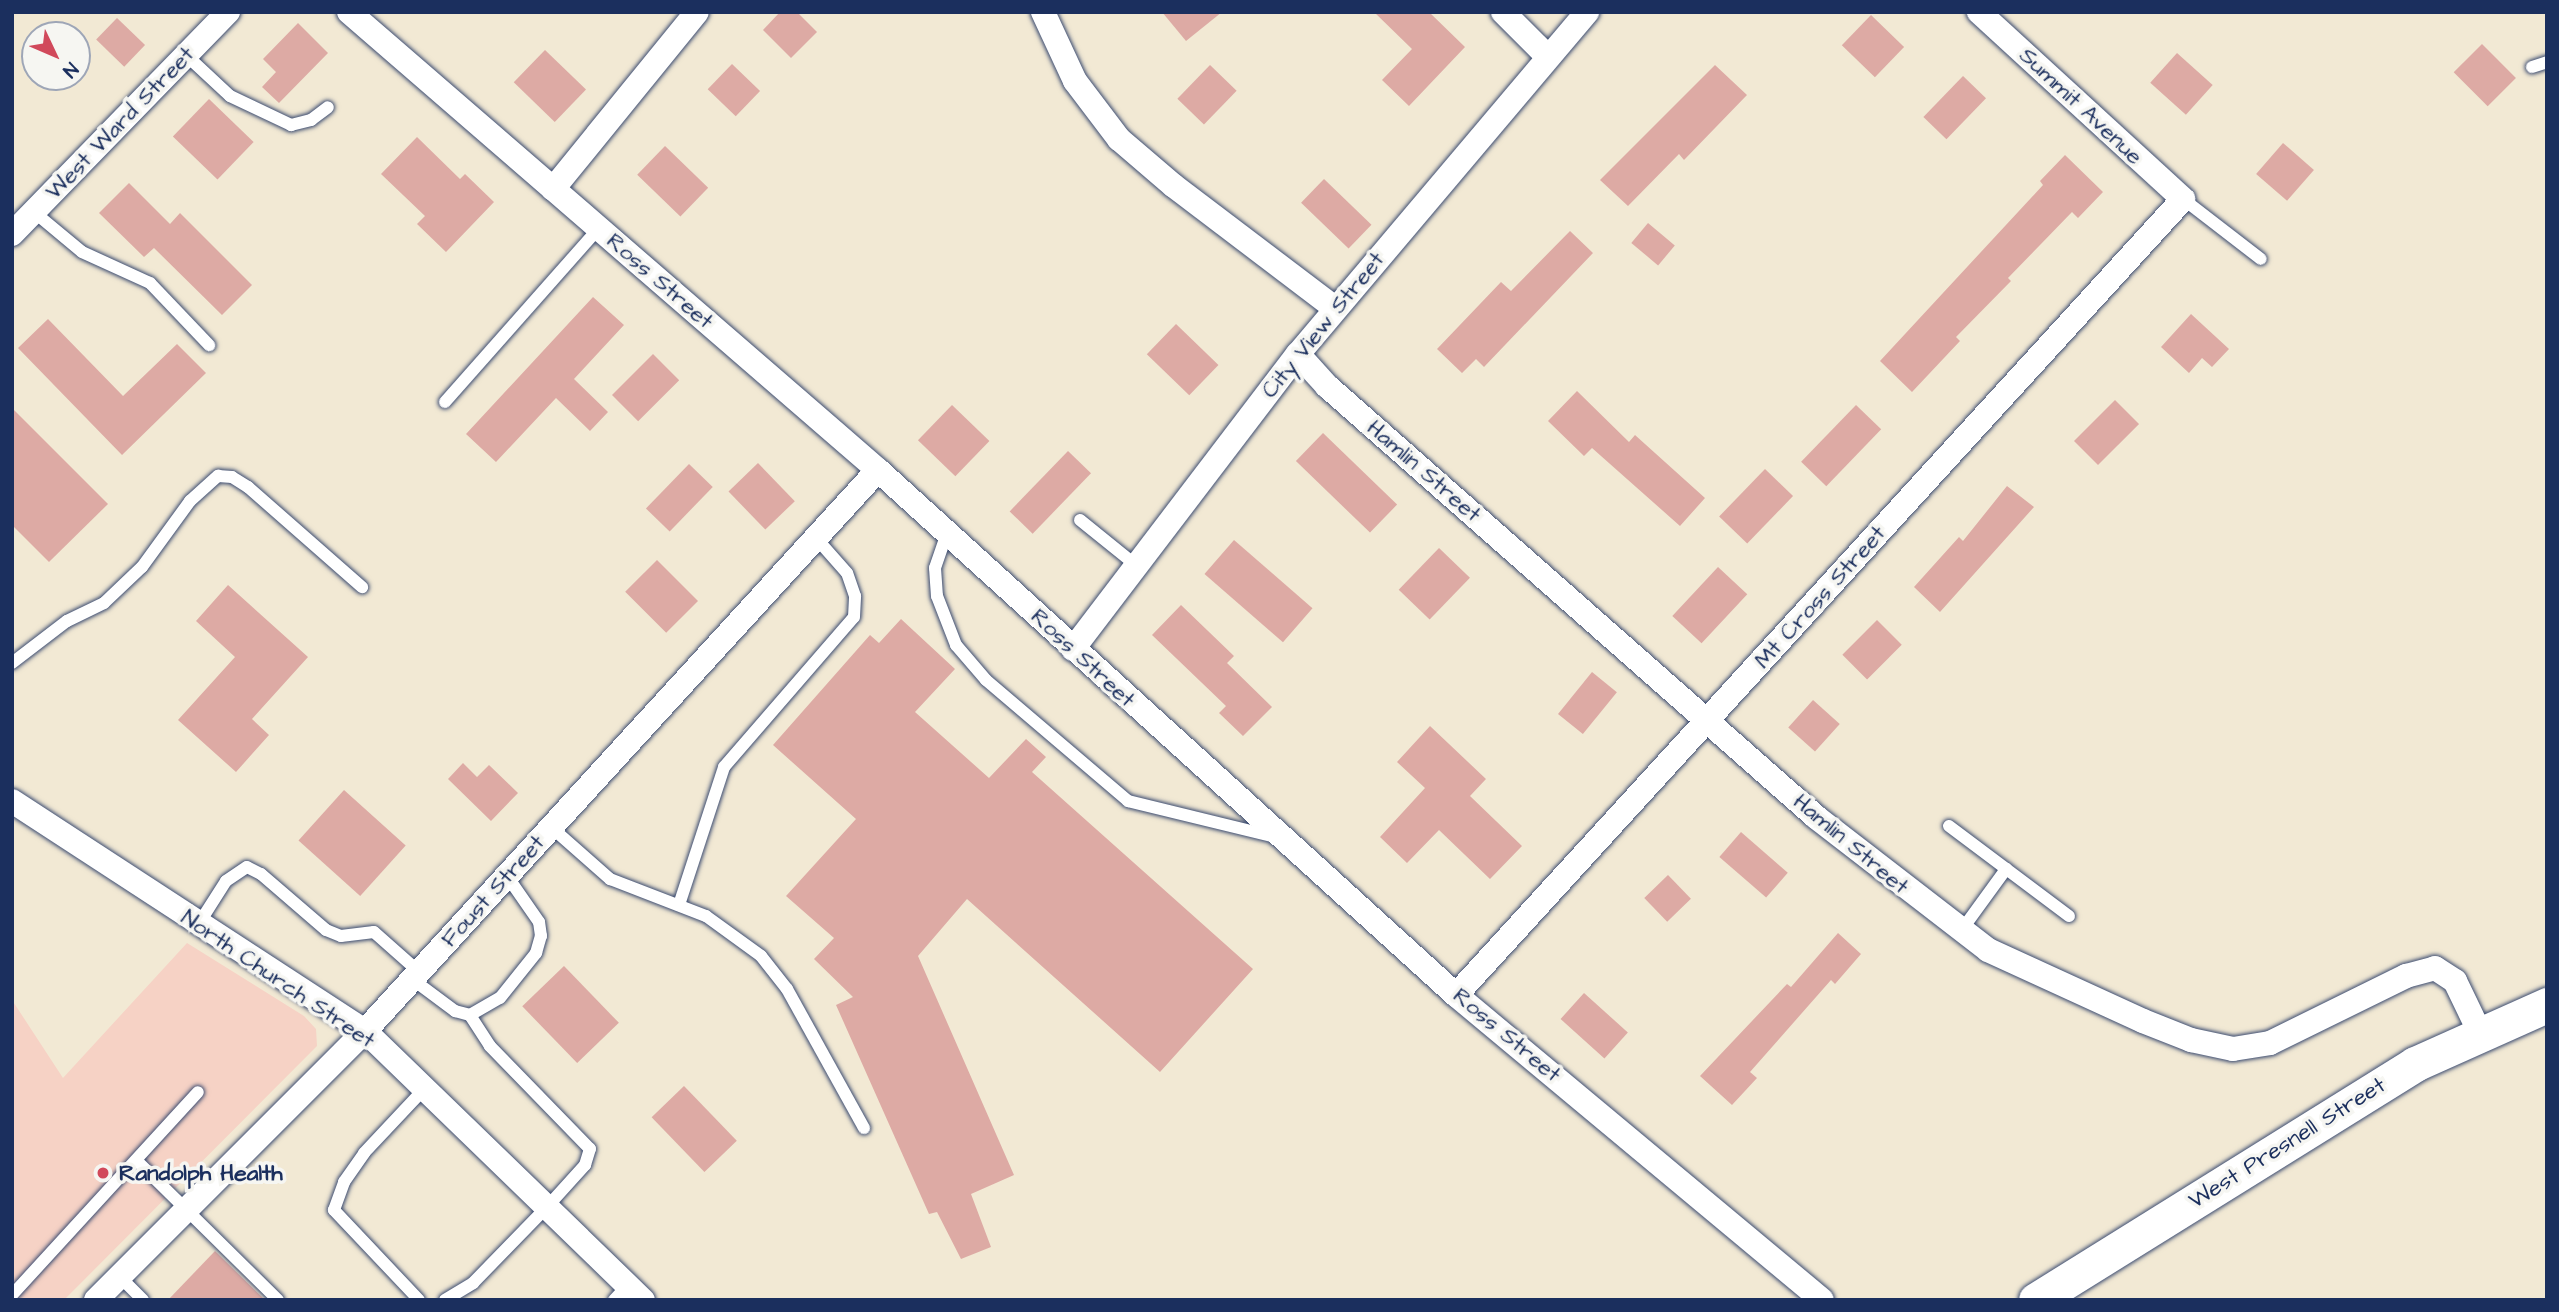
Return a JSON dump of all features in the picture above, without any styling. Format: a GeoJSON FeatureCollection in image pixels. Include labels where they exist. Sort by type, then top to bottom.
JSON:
{"type":"FeatureCollection","features":[{"type":"Feature","properties":{"kind":"main road","name":"West Presnell Street"},"geometry":{"type":"LineString","coordinates":[[2036,1300],[2352,1101],[2480,1033],[2547,1005]]}},
{"type":"Feature","properties":{"kind":"street","name":"West Ward Street"},"geometry":{"type":"LineString","coordinates":[[12,234],[228,12]]}},
{"type":"Feature","properties":{"kind":"street","name":"Ross Street"},"geometry":{"type":"LineString","coordinates":[[349,12],[878,470],[1280,838],[1456,995],[1822,1300]]}},
{"type":"Feature","properties":{"kind":"street"},"geometry":{"type":"LineString","coordinates":[[554,189],[697,12]]}},
{"type":"Feature","properties":{"kind":"street"},"geometry":{"type":"LineString","coordinates":[[1043,12],[1075,81],[1119,139],[1174,186],[1335,308]]}},
{"type":"Feature","properties":{"kind":"street"},"geometry":{"type":"LineString","coordinates":[[1503,12],[1547,56]]}},
{"type":"Feature","properties":{"kind":"street","name":"City View Street"},"geometry":{"type":"LineString","coordinates":[[1073,649],[1335,308],[1587,12]]}},
{"type":"Feature","properties":{"kind":"street","name":"Summit Avenue"},"geometry":{"type":"LineString","coordinates":[[1979,12],[2183,199]]}},
{"type":"Feature","properties":{"kind":"street","name":"Mt Cross Street"},"geometry":{"type":"LineString","coordinates":[[1456,995],[2183,199]]}},
{"type":"Feature","properties":{"kind":"street","name":"Hamlin Street"},"geometry":{"type":"LineString","coordinates":[[1298,354],[1327,386],[1709,719],[1815,817],[1961,930],[2031,973],[2191,1040],[2233,1049],[2270,1044],[2406,976],[2435,968],[2455,981],[2480,1033]]}},
{"type":"Feature","properties":{"kind":"street","name":"Foust Street"},"geometry":{"type":"LineString","coordinates":[[96,1300],[184,1209],[365,1031],[878,470]]}},
{"type":"Feature","properties":{"kind":"street","name":"North Church Street"},"geometry":{"type":"LineString","coordinates":[[12,801],[198,925],[365,1031],[547,1207],[629,1295]]}},
{"type":"Feature","properties":{"kind":"lane"},"geometry":{"type":"LineString","coordinates":[[186,55],[230,96],[291,125],[311,120],[328,107]]}},
{"type":"Feature","properties":{"kind":"lane"},"geometry":{"type":"LineString","coordinates":[[2532,67],[2547,62]]}},
{"type":"Feature","properties":{"kind":"lane"},"geometry":{"type":"LineString","coordinates":[[2183,199],[2261,259]]}},
{"type":"Feature","properties":{"kind":"lane"},"geometry":{"type":"LineString","coordinates":[[34,212],[82,252],[150,283],[209,345]]}},
{"type":"Feature","properties":{"kind":"lane"},"geometry":{"type":"LineString","coordinates":[[446,402],[599,228]]}},
{"type":"Feature","properties":{"kind":"lane"},"geometry":{"type":"LineString","coordinates":[[12,663],[68,621],[104,603],[142,567],[190,501],[218,476],[248,487],[362,587]]}},
{"type":"Feature","properties":{"kind":"lane"},"geometry":{"type":"LineString","coordinates":[[1080,520],[1137,566]]}},
{"type":"Feature","properties":{"kind":"lane"},"geometry":{"type":"LineString","coordinates":[[947,533],[935,568],[936,596],[956,645],[986,680],[1128,801],[1280,838]]}},
{"type":"Feature","properties":{"kind":"lane"},"geometry":{"type":"LineString","coordinates":[[679,905],[723,767],[850,627],[854,617],[855,596],[847,573],[816,538]]}},
{"type":"Feature","properties":{"kind":"lane"},"geometry":{"type":"LineString","coordinates":[[1950,826],[2069,916]]}},
{"type":"Feature","properties":{"kind":"lane"},"geometry":{"type":"LineString","coordinates":[[551,827],[610,879],[706,916],[761,956],[787,989],[864,1128]]}},
{"type":"Feature","properties":{"kind":"lane"},"geometry":{"type":"LineString","coordinates":[[198,925],[226,881],[247,867],[326,930],[341,936],[374,932],[416,976],[455,1011],[470,1015],[500,998],[526,969],[541,936],[539,922],[506,876]]}},
{"type":"Feature","properties":{"kind":"lane"},"geometry":{"type":"LineString","coordinates":[[1961,930],[2006,869]]}},
{"type":"Feature","properties":{"kind":"lane"},"geometry":{"type":"LineString","coordinates":[[445,1300],[473,1283],[547,1207],[585,1164],[590,1149],[484,1039],[470,1015]]}},
{"type":"Feature","properties":{"kind":"lane"},"geometry":{"type":"LineString","coordinates":[[419,1300],[334,1210],[344,1182],[364,1153],[424,1088]]}},
{"type":"Feature","properties":{"kind":"lane"},"geometry":{"type":"LineString","coordinates":[[12,1294],[198,1092]]}},
{"type":"Feature","properties":{"kind":"lane"},"geometry":{"type":"LineString","coordinates":[[137,1161],[278,1300]]}},
{"type":"Feature","properties":{"kind":"lane"},"geometry":{"type":"LineString","coordinates":[[119,1276],[143,1300]]}},
{"type":"Feature","properties":{"kind":"shaded area","name":"Randolph Health"},"geometry":{"type":"Polygon","coordinates":[[[187,943],[304,1016],[316,1029],[317,1046],[64,1300],[12,1300],[12,1000],[63,1078],[187,943]]]}},
{"type":"Feature","properties":{"kind":"building"},"geometry":{"type":"Polygon","coordinates":[[[780,12],[797,12],[817,32],[791,58],[763,30],[780,12]]]}},
{"type":"Feature","properties":{"kind":"building"},"geometry":{"type":"Polygon","coordinates":[[[1162,12],[1222,12],[1186,41],[1162,12]]]}},
{"type":"Feature","properties":{"kind":"building"},"geometry":{"type":"Polygon","coordinates":[[[1374,12],[1429,12],[1465,47],[1409,106],[1382,80],[1412,49],[1374,12]]]}},
{"type":"Feature","properties":{"kind":"building"},"geometry":{"type":"Polygon","coordinates":[[[1871,15],[1904,47],[1875,77],[1842,45],[1871,15]]]}},
{"type":"Feature","properties":{"kind":"building"},"geometry":{"type":"Polygon","coordinates":[[[117,18],[145,45],[124,67],[96,40],[117,18]]]}},
{"type":"Feature","properties":{"kind":"building"},"geometry":{"type":"Polygon","coordinates":[[[298,23],[328,53],[279,103],[262,87],[276,72],[263,59],[298,23]]]}},
{"type":"Feature","properties":{"kind":"building"},"geometry":{"type":"Polygon","coordinates":[[[2482,44],[2516,78],[2488,106],[2454,72],[2482,44]]]}},
{"type":"Feature","properties":{"kind":"building"},"geometry":{"type":"Polygon","coordinates":[[[545,50],[586,90],[555,122],[514,82],[545,50]]]}},
{"type":"Feature","properties":{"kind":"building"},"geometry":{"type":"Polygon","coordinates":[[[2177,53],[2213,85],[2186,115],[2150,83],[2177,53]]]}},
{"type":"Feature","properties":{"kind":"building"},"geometry":{"type":"Polygon","coordinates":[[[732,64],[760,91],[736,116],[708,89],[732,64]]]}},
{"type":"Feature","properties":{"kind":"building"},"geometry":{"type":"Polygon","coordinates":[[[1210,65],[1237,91],[1204,125],[1177,99],[1210,65]]]}},
{"type":"Feature","properties":{"kind":"building"},"geometry":{"type":"Polygon","coordinates":[[[1715,65],[1747,95],[1684,160],[1679,154],[1628,206],[1600,180],[1715,65]]]}},
{"type":"Feature","properties":{"kind":"building"},"geometry":{"type":"Polygon","coordinates":[[[1963,76],[1986,98],[1946,139],[1923,117],[1963,76]]]}},
{"type":"Feature","properties":{"kind":"building"},"geometry":{"type":"Polygon","coordinates":[[[209,99],[254,142],[217,179],[173,136],[209,99]]]}},
{"type":"Feature","properties":{"kind":"building"},"geometry":{"type":"Polygon","coordinates":[[[417,137],[460,179],[465,174],[494,202],[446,252],[417,224],[425,216],[381,174],[417,137]]]}},
{"type":"Feature","properties":{"kind":"building"},"geometry":{"type":"Polygon","coordinates":[[[2283,143],[2314,170],[2287,201],[2256,174],[2283,143]]]}},
{"type":"Feature","properties":{"kind":"building"},"geometry":{"type":"Polygon","coordinates":[[[665,146],[708,188],[680,216],[637,175],[665,146]]]}},
{"type":"Feature","properties":{"kind":"building"},"geometry":{"type":"Polygon","coordinates":[[[2065,155],[2103,192],[2078,218],[2072,212],[2008,278],[2011,281],[1956,337],[1960,341],[1912,392],[1880,361],[2043,185],[2040,181],[2065,155]]]}},
{"type":"Feature","properties":{"kind":"building"},"geometry":{"type":"Polygon","coordinates":[[[1324,179],[1371,225],[1349,249],[1301,203],[1324,179]]]}},
{"type":"Feature","properties":{"kind":"building"},"geometry":{"type":"Polygon","coordinates":[[[129,183],[170,224],[180,213],[252,285],[222,315],[154,248],[144,257],[99,213],[129,183]]]}},
{"type":"Feature","properties":{"kind":"building"},"geometry":{"type":"Polygon","coordinates":[[[1648,223],[1675,245],[1658,265],[1631,243],[1648,223]]]}},
{"type":"Feature","properties":{"kind":"building"},"geometry":{"type":"Polygon","coordinates":[[[1570,231],[1593,253],[1484,367],[1476,359],[1462,373],[1437,349],[1501,282],[1511,291],[1570,231]]]}},
{"type":"Feature","properties":{"kind":"building"},"geometry":{"type":"Polygon","coordinates":[[[593,297],[624,325],[574,379],[608,412],[590,431],[556,398],[496,462],[466,434],[593,297]]]}},
{"type":"Feature","properties":{"kind":"building"},"geometry":{"type":"Polygon","coordinates":[[[2191,314],[2229,349],[2212,367],[2202,358],[2189,373],[2161,347],[2191,314]]]}},
{"type":"Feature","properties":{"kind":"building"},"geometry":{"type":"Polygon","coordinates":[[[48,319],[123,396],[177,344],[206,373],[122,455],[18,348],[48,319]]]}},
{"type":"Feature","properties":{"kind":"building"},"geometry":{"type":"Polygon","coordinates":[[[1176,324],[1218,365],[1189,395],[1147,354],[1176,324]]]}},
{"type":"Feature","properties":{"kind":"building"},"geometry":{"type":"Polygon","coordinates":[[[653,354],[679,380],[638,421],[612,395],[653,354]]]}},
{"type":"Feature","properties":{"kind":"building"},"geometry":{"type":"Polygon","coordinates":[[[1577,391],[1629,442],[1635,435],[1705,498],[1680,526],[1592,448],[1584,456],[1548,421],[1577,391]]]}},
{"type":"Feature","properties":{"kind":"building"},"geometry":{"type":"Polygon","coordinates":[[[2115,400],[2139,424],[2098,465],[2074,441],[2115,400]]]}},
{"type":"Feature","properties":{"kind":"building"},"geometry":{"type":"Polygon","coordinates":[[[952,405],[989,441],[955,476],[918,440],[952,405]]]}},
{"type":"Feature","properties":{"kind":"building"},"geometry":{"type":"Polygon","coordinates":[[[1856,405],[1881,429],[1826,486],[1801,462],[1856,405]]]}},
{"type":"Feature","properties":{"kind":"building"},"geometry":{"type":"Polygon","coordinates":[[[12,408],[108,504],[49,562],[12,525],[12,408]]]}},
{"type":"Feature","properties":{"kind":"building"},"geometry":{"type":"Polygon","coordinates":[[[1323,433],[1397,505],[1370,533],[1296,461],[1323,433]]]}},
{"type":"Feature","properties":{"kind":"building"},"geometry":{"type":"Polygon","coordinates":[[[1068,451],[1091,473],[1033,534],[1010,511],[1068,451]]]}},
{"type":"Feature","properties":{"kind":"building"},"geometry":{"type":"Polygon","coordinates":[[[758,463],[795,501],[765,530],[729,491],[758,463]]]}},
{"type":"Feature","properties":{"kind":"building"},"geometry":{"type":"Polygon","coordinates":[[[689,464],[713,487],[670,532],[646,509],[689,464]]]}},
{"type":"Feature","properties":{"kind":"building"},"geometry":{"type":"Polygon","coordinates":[[[1765,469],[1793,496],[1747,544],[1719,516],[1765,469]]]}},
{"type":"Feature","properties":{"kind":"building"},"geometry":{"type":"Polygon","coordinates":[[[2007,486],[2034,507],[1940,612],[1914,587],[1959,537],[1963,541],[2007,486]]]}},
{"type":"Feature","properties":{"kind":"building"},"geometry":{"type":"Polygon","coordinates":[[[1234,540],[1312,608],[1283,642],[1204,574],[1234,540]]]}},
{"type":"Feature","properties":{"kind":"building"},"geometry":{"type":"Polygon","coordinates":[[[1439,548],[1470,578],[1430,620],[1399,590],[1439,548]]]}},
{"type":"Feature","properties":{"kind":"building"},"geometry":{"type":"Polygon","coordinates":[[[657,560],[698,601],[666,633],[625,592],[657,560]]]}},
{"type":"Feature","properties":{"kind":"building"},"geometry":{"type":"Polygon","coordinates":[[[1718,567],[1747,594],[1702,643],[1672,616],[1718,567]]]}},
{"type":"Feature","properties":{"kind":"building"},"geometry":{"type":"Polygon","coordinates":[[[228,585],[308,657],[252,719],[269,735],[236,772],[178,720],[235,657],[196,621],[228,585]]]}},
{"type":"Feature","properties":{"kind":"building"},"geometry":{"type":"Polygon","coordinates":[[[1181,605],[1234,656],[1227,663],[1272,707],[1243,736],[1219,713],[1226,706],[1152,635],[1181,605]]]}},
{"type":"Feature","properties":{"kind":"building"},"geometry":{"type":"Polygon","coordinates":[[[901,619],[955,669],[915,712],[989,778],[1026,739],[1046,757],[1032,772],[1253,969],[1160,1072],[967,899],[918,956],[1014,1175],[971,1194],[991,1247],[961,1259],[937,1212],[929,1214],[836,1005],[853,997],[814,959],[834,938],[786,896],[856,819],[773,745],[870,635],[879,643],[901,619]]]}},
{"type":"Feature","properties":{"kind":"building"},"geometry":{"type":"Polygon","coordinates":[[[1877,620],[1902,645],[1867,679],[1842,655],[1877,620]]]}},
{"type":"Feature","properties":{"kind":"building"},"geometry":{"type":"Polygon","coordinates":[[[1592,672],[1617,692],[1583,734],[1558,714],[1592,672]]]}},
{"type":"Feature","properties":{"kind":"building"},"geometry":{"type":"Polygon","coordinates":[[[1813,700],[1840,724],[1815,752],[1788,727],[1813,700]]]}},
{"type":"Feature","properties":{"kind":"building"},"geometry":{"type":"Polygon","coordinates":[[[1430,726],[1486,779],[1470,796],[1522,846],[1490,879],[1439,830],[1407,863],[1380,837],[1425,788],[1397,762],[1430,726]]]}},
{"type":"Feature","properties":{"kind":"building"},"geometry":{"type":"Polygon","coordinates":[[[463,763],[477,777],[489,765],[518,793],[491,821],[448,779],[463,763]]]}},
{"type":"Feature","properties":{"kind":"building"},"geometry":{"type":"Polygon","coordinates":[[[344,790],[406,846],[360,896],[298,841],[344,790]]]}},
{"type":"Feature","properties":{"kind":"building"},"geometry":{"type":"Polygon","coordinates":[[[1741,832],[1788,873],[1766,898],[1719,857],[1741,832]]]}},
{"type":"Feature","properties":{"kind":"building"},"geometry":{"type":"Polygon","coordinates":[[[1668,875],[1691,899],[1667,922],[1644,898],[1668,875]]]}},
{"type":"Feature","properties":{"kind":"building"},"geometry":{"type":"Polygon","coordinates":[[[1838,933],[1861,954],[1835,984],[1831,980],[1750,1072],[1757,1078],[1732,1105],[1700,1076],[1787,984],[1791,987],[1838,933]]]}},
{"type":"Feature","properties":{"kind":"building"},"geometry":{"type":"Polygon","coordinates":[[[564,966],[619,1023],[577,1063],[522,1006],[564,966]]]}},
{"type":"Feature","properties":{"kind":"building"},"geometry":{"type":"Polygon","coordinates":[[[1584,993],[1628,1032],[1604,1058],[1561,1019],[1584,993]]]}},
{"type":"Feature","properties":{"kind":"building"},"geometry":{"type":"Polygon","coordinates":[[[684,1086],[737,1141],[704,1172],[652,1117],[684,1086]]]}},
{"type":"Feature","properties":{"kind":"building"},"geometry":{"type":"Polygon","coordinates":[[[215,1251],[265,1300],[168,1300],[215,1251]]]}},
{"type":"Feature","properties":{"kind":"place","name":"Randolph Health"},"geometry":{"type":"Point","coordinates":[103,1173]}}]}
